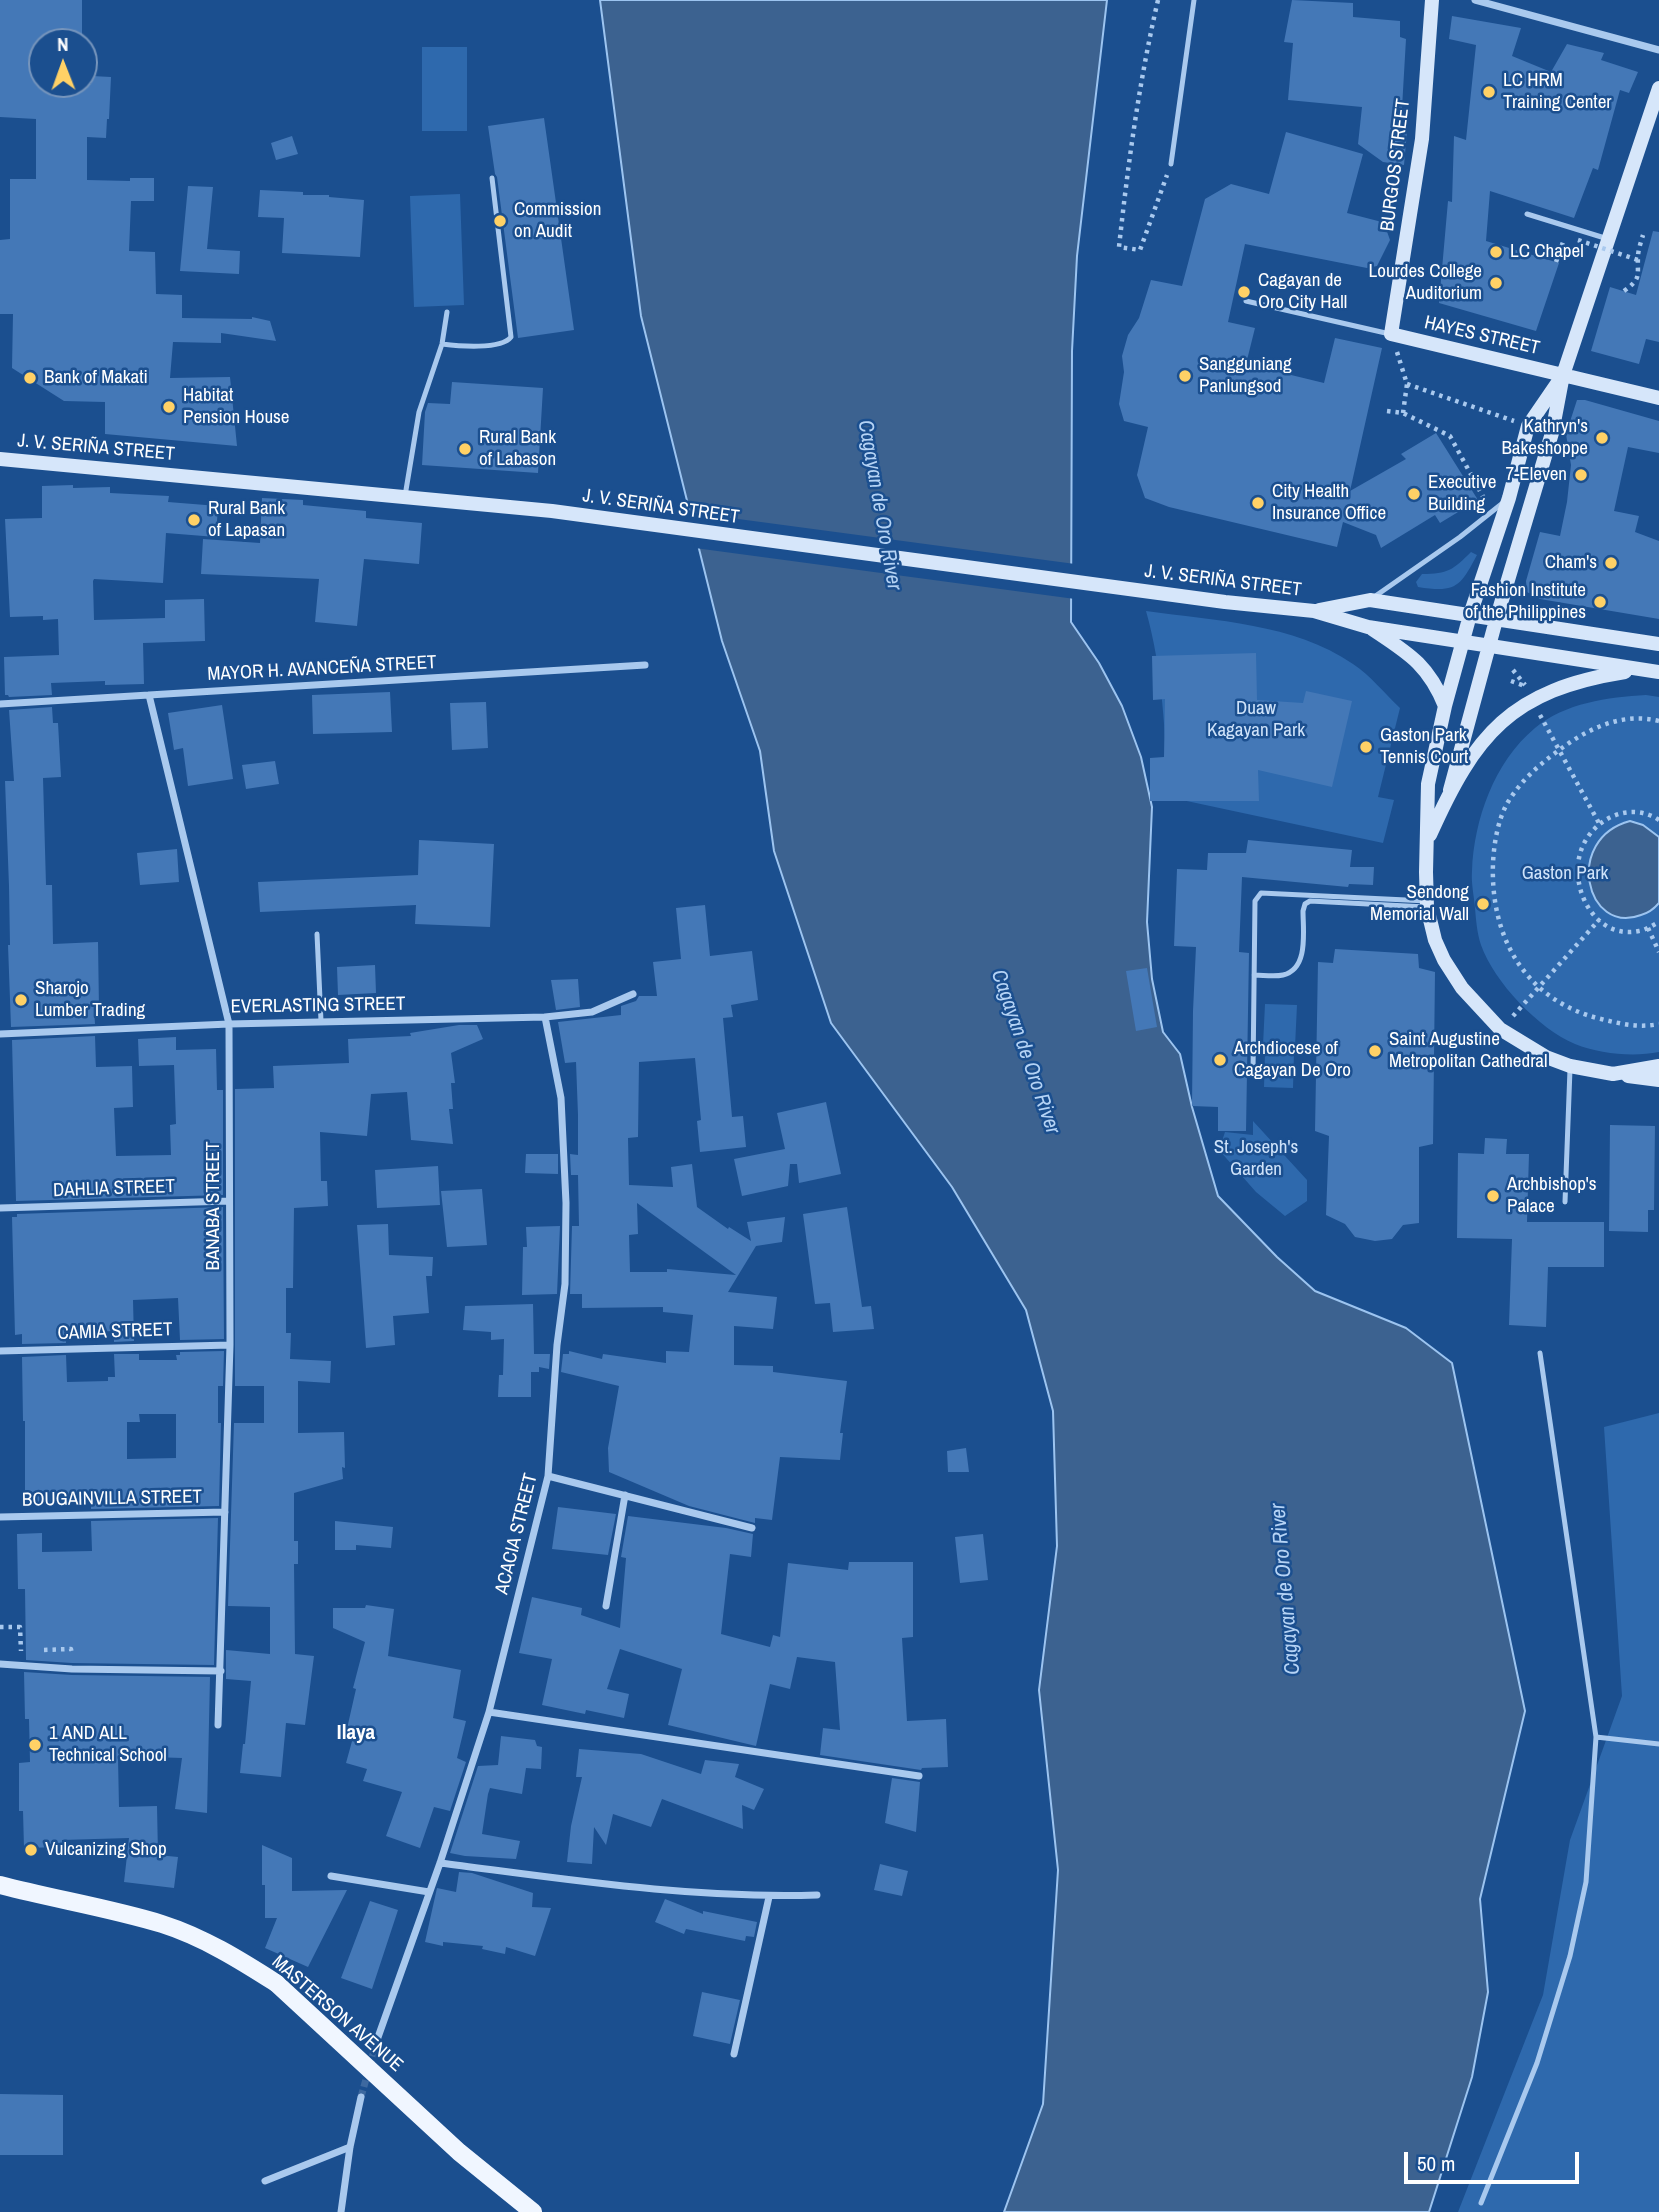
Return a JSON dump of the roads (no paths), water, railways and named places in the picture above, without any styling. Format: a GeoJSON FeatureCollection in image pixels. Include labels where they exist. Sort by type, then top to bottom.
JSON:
{"type":"FeatureCollection","features":[{"type":"Feature","properties":{"kind":"main road","name":"BURGOS STREET"},"geometry":{"type":"LineString","coordinates":[[1391,334],[1422,139],[1432,0]]}},
{"type":"Feature","properties":{"kind":"main road"},"geometry":{"type":"LineString","coordinates":[[1427,843],[1450,790],[1496,620],[1552,432],[1563,375],[1659,88]]}},
{"type":"Feature","properties":{"kind":"main road","name":"HAYES STREET"},"geometry":{"type":"LineString","coordinates":[[1391,334],[1659,398]]}},
{"type":"Feature","properties":{"kind":"main road"},"geometry":{"type":"LineString","coordinates":[[1563,375],[1528,426],[1509,498],[1470,615],[1445,706],[1428,784],[1427,904],[1435,940],[1444,960],[1462,988],[1500,1029],[1546,1057],[1570,1066],[1659,1080]]}},
{"type":"Feature","properties":{"kind":"main road","name":"J. V. SERIÑA STREET"},"geometry":{"type":"LineString","coordinates":[[0,459],[552,512],[1225,602],[1314,611],[1368,626],[1659,672]]}},
{"type":"Feature","properties":{"kind":"main road","name":"J. V. SERIÑA STREET"},"geometry":{"type":"LineString","coordinates":[[1314,611],[1370,600],[1659,645]]}},
{"type":"Feature","properties":{"kind":"main road"},"geometry":{"type":"LineString","coordinates":[[1368,626],[1411,655],[1430,674],[1445,706]]}},
{"type":"Feature","properties":{"kind":"main road"},"geometry":{"type":"LineString","coordinates":[[1450,790],[1477,748],[1528,693],[1640,669]]}},
{"type":"Feature","properties":{"kind":"main road"},"geometry":{"type":"LineString","coordinates":[[1612,1074],[1659,1066]]}},
{"type":"Feature","properties":{"kind":"main road","name":"MASTERSON AVENUE"},"geometry":{"type":"LineString","coordinates":[[0,1885],[161,1924],[203,1941],[243,1962],[276,1983],[459,2152],[533,2212]]}},
{"type":"Feature","properties":{"kind":"street"},"geometry":{"type":"LineString","coordinates":[[1475,0],[1659,50]]}},
{"type":"Feature","properties":{"kind":"street","name":"MAYOR H. AVANCEÑA STREET"},"geometry":{"type":"LineString","coordinates":[[0,704],[645,666]]}},
{"type":"Feature","properties":{"kind":"street","name":"BANABA STREET"},"geometry":{"type":"LineString","coordinates":[[149,695],[229,1024],[230,1345],[218,1726]]}},
{"type":"Feature","properties":{"kind":"street","name":"EVERLASTING STREET"},"geometry":{"type":"LineString","coordinates":[[0,1034],[321,1021],[545,1017],[592,1012],[632,994]]}},
{"type":"Feature","properties":{"kind":"street","name":"ACACIA STREET"},"geometry":{"type":"LineString","coordinates":[[377,2040],[440,1863],[489,1712],[548,1476],[557,1345],[564,1295],[566,1203],[561,1098],[545,1017]]}},
{"type":"Feature","properties":{"kind":"street","name":"DAHLIA STREET"},"geometry":{"type":"LineString","coordinates":[[0,1208],[229,1201]]}},
{"type":"Feature","properties":{"kind":"street","name":"CAMIA STREET"},"geometry":{"type":"LineString","coordinates":[[0,1351],[230,1345]]}},
{"type":"Feature","properties":{"kind":"street"},"geometry":{"type":"LineString","coordinates":[[548,1476],[752,1528]]}},
{"type":"Feature","properties":{"kind":"street"},"geometry":{"type":"LineString","coordinates":[[606,1606],[625,1495]]}},
{"type":"Feature","properties":{"kind":"street","name":"BOUGAINVILLA STREET"},"geometry":{"type":"LineString","coordinates":[[0,1517],[225,1512]]}},
{"type":"Feature","properties":{"kind":"street"},"geometry":{"type":"LineString","coordinates":[[0,1664],[72,1669],[221,1671]]}},
{"type":"Feature","properties":{"kind":"street"},"geometry":{"type":"LineString","coordinates":[[489,1712],[919,1776]]}},
{"type":"Feature","properties":{"kind":"street"},"geometry":{"type":"LineString","coordinates":[[440,1863],[606,1884],[769,1897],[817,1895]]}},
{"type":"Feature","properties":{"kind":"street"},"geometry":{"type":"LineString","coordinates":[[331,1876],[429,1892]]}},
{"type":"Feature","properties":{"kind":"street"},"geometry":{"type":"LineString","coordinates":[[734,2053],[769,1897]]}},
{"type":"Feature","properties":{"kind":"street"},"geometry":{"type":"LineString","coordinates":[[341,2212],[350,2147],[361,2097]]}},
{"type":"Feature","properties":{"kind":"street"},"geometry":{"type":"LineString","coordinates":[[265,2181],[350,2147]]}},
{"type":"Feature","properties":{"kind":"lane"},"geometry":{"type":"LineString","coordinates":[[1171,164],[1194,0]]}},
{"type":"Feature","properties":{"kind":"lane"},"geometry":{"type":"LineString","coordinates":[[442,344],[502,344],[511,337],[492,178]]}},
{"type":"Feature","properties":{"kind":"lane"},"geometry":{"type":"LineString","coordinates":[[1527,214],[1608,239]]}},
{"type":"Feature","properties":{"kind":"lane"},"geometry":{"type":"LineString","coordinates":[[1246,301],[1391,334]]}},
{"type":"Feature","properties":{"kind":"lane"},"geometry":{"type":"LineString","coordinates":[[405,497],[419,412],[429,375],[442,344],[447,312]]}},
{"type":"Feature","properties":{"kind":"lane"},"geometry":{"type":"LineString","coordinates":[[1370,600],[1460,537],[1509,498]]}},
{"type":"Feature","properties":{"kind":"lane"},"geometry":{"type":"LineString","coordinates":[[1253,1072],[1255,901],[1261,893],[1427,904]]}},
{"type":"Feature","properties":{"kind":"lane"},"geometry":{"type":"LineString","coordinates":[[1254,975],[1284,975],[1293,969],[1302,956],[1303,911],[1305,904],[1310,901],[1427,904]]}},
{"type":"Feature","properties":{"kind":"lane"},"geometry":{"type":"LineString","coordinates":[[317,934],[321,1021]]}},
{"type":"Feature","properties":{"kind":"lane"},"geometry":{"type":"LineString","coordinates":[[1565,1202],[1570,1066]]}},
{"type":"Feature","properties":{"kind":"lane"},"geometry":{"type":"LineString","coordinates":[[1481,2203],[1537,2063],[1570,1956],[1586,1882],[1596,1737],[1539,1353]]}},
{"type":"Feature","properties":{"kind":"lane"},"geometry":{"type":"LineString","coordinates":[[1596,1737],[1659,1744]]}},
{"type":"Feature","properties":{"kind":"water","name":"Cagayan de Oro River"},"geometry":{"type":"Polygon","coordinates":[[[600,0],[1107,0],[1077,256],[1072,351],[1071,622],[1099,663],[1122,706],[1141,757],[1152,807],[1147,922],[1152,979],[1163,1032],[1180,1054],[1192,1107],[1218,1196],[1277,1257],[1315,1291],[1406,1328],[1452,1363],[1525,1711],[1480,1899],[1488,1992],[1472,2077],[1429,2212],[1004,2212],[1043,2104],[1058,1870],[1039,1690],[1057,1546],[1053,1411],[1026,1310],[952,1187],[831,1023],[774,851],[760,751],[722,641],[641,316],[600,0]]]}},
{"type":"Feature","properties":{"kind":"water"},"geometry":{"type":"Polygon","coordinates":[[[1630,821],[1643,825],[1659,837],[1659,903],[1646,913],[1622,918],[1607,912],[1596,899],[1590,883],[1590,864],[1596,846],[1609,831],[1630,821]]]}},
{"type":"Feature","properties":{"kind":"tunnel"},"geometry":{"type":"LineString","coordinates":[[361,2097],[377,2040]]}},
{"type":"Feature","properties":{"kind":"place","name":"LC HRM Training Center"},"geometry":{"type":"Point","coordinates":[1489,92]}},
{"type":"Feature","properties":{"kind":"place","name":"Commission on Audit"},"geometry":{"type":"Point","coordinates":[500,221]}},
{"type":"Feature","properties":{"kind":"place","name":"LC Chapel"},"geometry":{"type":"Point","coordinates":[1496,252]}},
{"type":"Feature","properties":{"kind":"place","name":"Lourdes College Auditorium"},"geometry":{"type":"Point","coordinates":[1496,283]}},
{"type":"Feature","properties":{"kind":"place","name":"Cagayan de Oro City Hall"},"geometry":{"type":"Point","coordinates":[1244,292]}},
{"type":"Feature","properties":{"kind":"place","name":"Sangguniang Panlungsod"},"geometry":{"type":"Point","coordinates":[1185,376]}},
{"type":"Feature","properties":{"kind":"place","name":"Bank of Makati"},"geometry":{"type":"Point","coordinates":[30,378]}},
{"type":"Feature","properties":{"kind":"place","name":"Habitat Pension House"},"geometry":{"type":"Point","coordinates":[169,407]}},
{"type":"Feature","properties":{"kind":"place","name":"Kathryn's Bakeshoppe"},"geometry":{"type":"Point","coordinates":[1602,438]}},
{"type":"Feature","properties":{"kind":"place","name":"Rural Bank of Labason"},"geometry":{"type":"Point","coordinates":[465,449]}},
{"type":"Feature","properties":{"kind":"place","name":"7-Eleven"},"geometry":{"type":"Point","coordinates":[1581,475]}},
{"type":"Feature","properties":{"kind":"place","name":"Executive Building"},"geometry":{"type":"Point","coordinates":[1414,494]}},
{"type":"Feature","properties":{"kind":"place","name":"City Health Insurance Office"},"geometry":{"type":"Point","coordinates":[1258,503]}},
{"type":"Feature","properties":{"kind":"place","name":"Rural Bank of Lapasan"},"geometry":{"type":"Point","coordinates":[194,520]}},
{"type":"Feature","properties":{"kind":"place","name":"Cham's"},"geometry":{"type":"Point","coordinates":[1611,563]}},
{"type":"Feature","properties":{"kind":"place","name":"Fashion Institute of the Philippines"},"geometry":{"type":"Point","coordinates":[1600,602]}},
{"type":"Feature","properties":{"kind":"place","name":"Gaston Park Tennis Court"},"geometry":{"type":"Point","coordinates":[1366,747]}},
{"type":"Feature","properties":{"kind":"place","name":"Sendong Memorial Wall"},"geometry":{"type":"Point","coordinates":[1483,904]}},
{"type":"Feature","properties":{"kind":"place","name":"Sharojo Lumber Trading"},"geometry":{"type":"Point","coordinates":[21,1000]}},
{"type":"Feature","properties":{"kind":"place","name":"Saint Augustine Metropolitan Cathedral"},"geometry":{"type":"Point","coordinates":[1375,1051]}},
{"type":"Feature","properties":{"kind":"place","name":"Archdiocese of Cagayan De Oro"},"geometry":{"type":"Point","coordinates":[1220,1060]}},
{"type":"Feature","properties":{"kind":"place","name":"Archbishop's Palace"},"geometry":{"type":"Point","coordinates":[1493,1196]}},
{"type":"Feature","properties":{"kind":"place","name":"1 AND ALL Technical School"},"geometry":{"type":"Point","coordinates":[35,1745]}},
{"type":"Feature","properties":{"kind":"place","name":"Vulcanizing Shop"},"geometry":{"type":"Point","coordinates":[31,1850]}},
{"type":"Feature","properties":{"kind":"district","name":"Ilaya"},"geometry":{"type":"Point","coordinates":[356,1733]}},
{"type":"Feature","properties":{"kind":"park label","name":"Duaw Kagayan Park"},"geometry":{"type":"Point","coordinates":[1256,720]}},
{"type":"Feature","properties":{"kind":"park label","name":"Gaston Park"},"geometry":{"type":"Point","coordinates":[1565,874]}},
{"type":"Feature","properties":{"kind":"park label","name":"St. Joseph's Garden"},"geometry":{"type":"Point","coordinates":[1256,1159]}}]}
